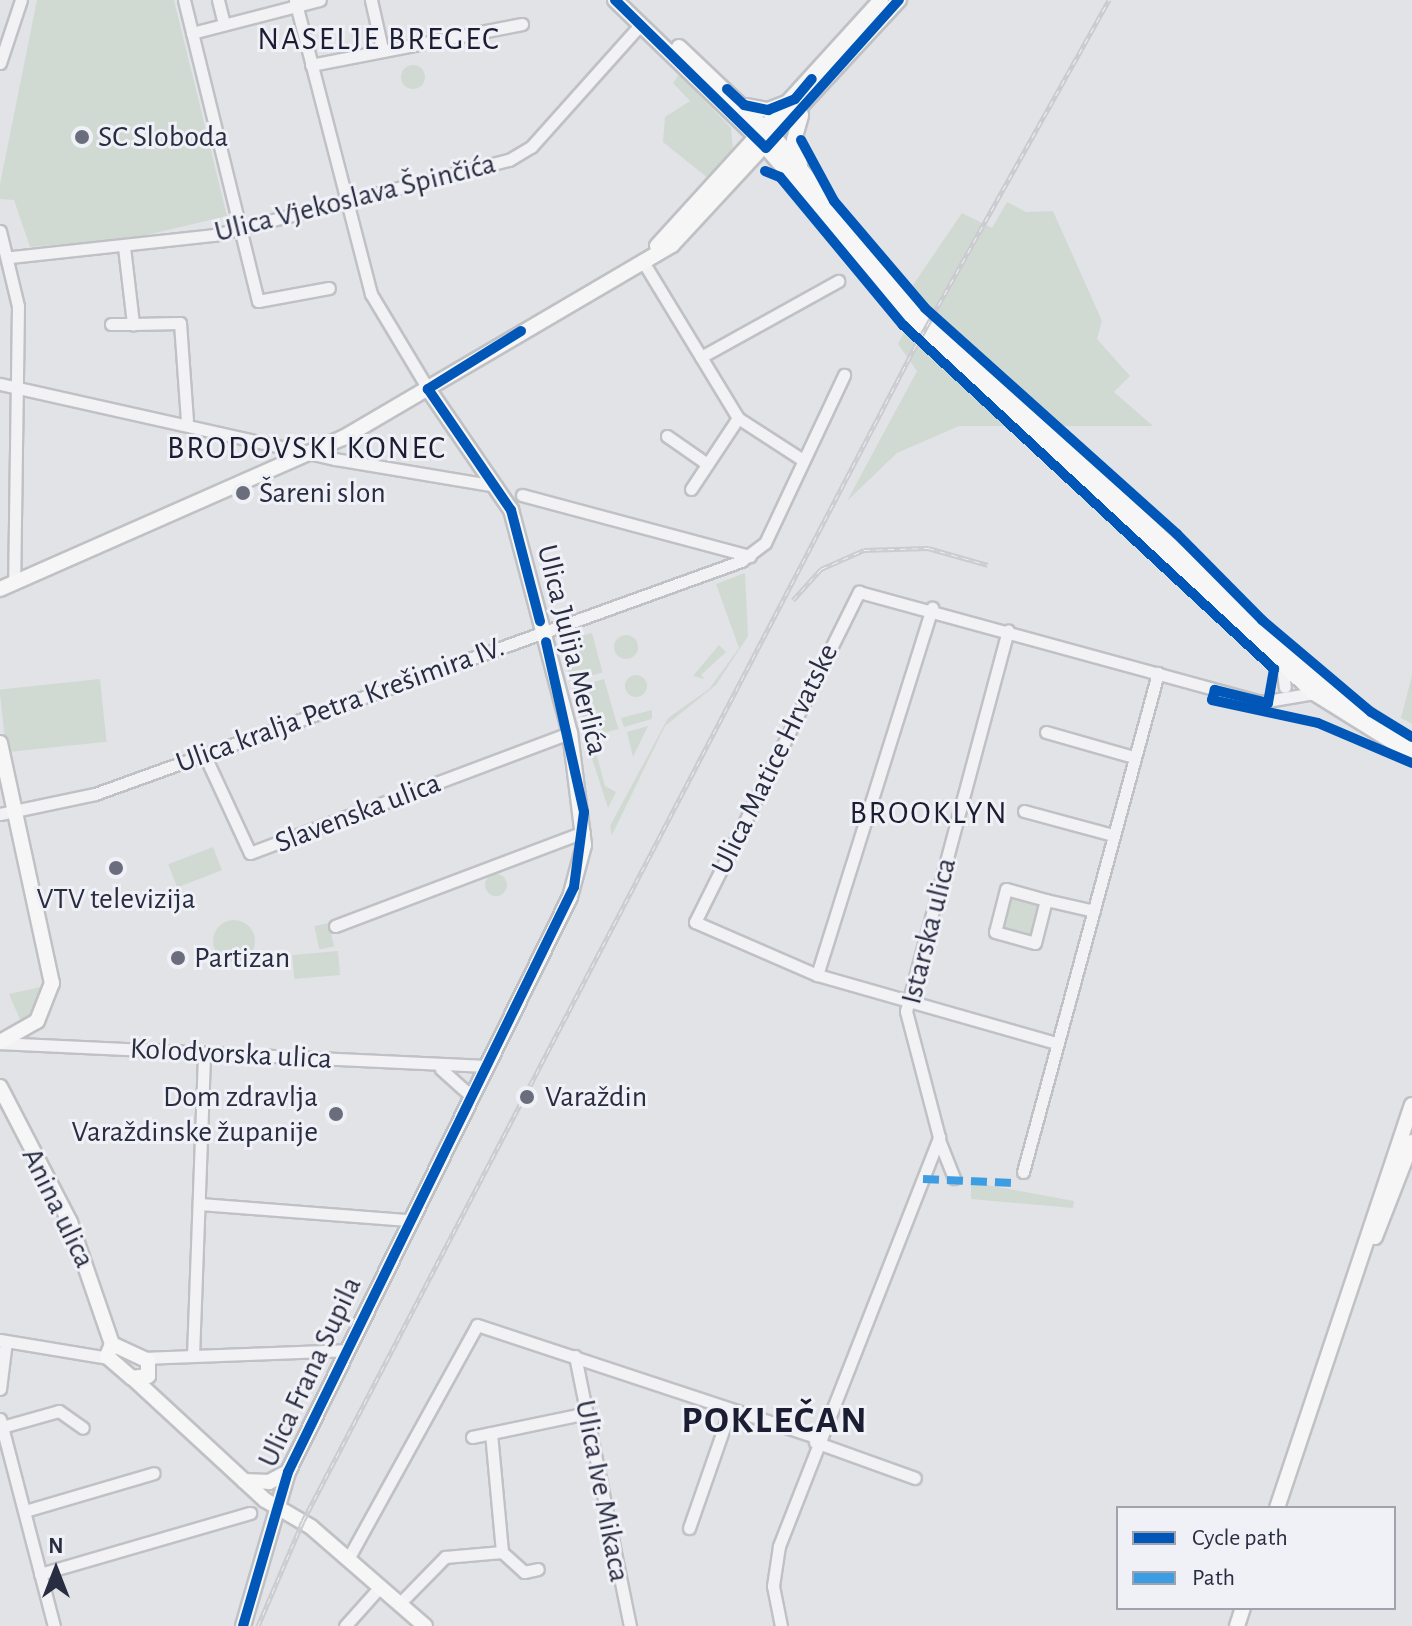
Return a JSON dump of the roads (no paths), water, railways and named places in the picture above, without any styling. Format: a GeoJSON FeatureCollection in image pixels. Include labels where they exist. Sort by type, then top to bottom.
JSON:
{"type":"FeatureCollection","features":[{"type":"Feature","properties":{"kind":"main road"},"geometry":{"type":"LineString","coordinates":[[615,0],[739,110],[768,110],[799,105]]}},
{"type":"Feature","properties":{"kind":"main road"},"geometry":{"type":"LineString","coordinates":[[629,0],[800,171],[912,306],[1316,677],[1412,744]]}},
{"type":"Feature","properties":{"kind":"main road"},"geometry":{"type":"LineString","coordinates":[[800,171],[794,140],[799,105],[881,0]]}},
{"type":"Feature","properties":{"kind":"main road"},"geometry":{"type":"LineString","coordinates":[[0,589],[310,452],[428,389],[686,234],[740,167],[898,1]]}},
{"type":"Feature","properties":{"kind":"main road"},"geometry":{"type":"LineString","coordinates":[[739,110],[742,143],[740,167]]}},
{"type":"Feature","properties":{"kind":"main road"},"geometry":{"type":"LineString","coordinates":[[767,139],[783,171],[905,313],[1282,664],[1291,682],[1412,754]]}},
{"type":"Feature","properties":{"kind":"main road"},"geometry":{"type":"LineString","coordinates":[[740,167],[765,165],[783,171]]}},
{"type":"Feature","properties":{"kind":"main road","name":"Ulica Julija Merlića"},"geometry":{"type":"LineString","coordinates":[[428,389],[511,510],[570,733],[584,832],[574,887],[486,1066]]}},
{"type":"Feature","properties":{"kind":"main road"},"geometry":{"type":"LineString","coordinates":[[0,743],[18,813],[52,983],[37,1021],[0,1043]]}},
{"type":"Feature","properties":{"kind":"main road","name":"Ulica Frana Supila"},"geometry":{"type":"LineString","coordinates":[[243,1626],[288,1472],[486,1066]]}},
{"type":"Feature","properties":{"kind":"main road","name":"Anina ulica"},"geometry":{"type":"LineString","coordinates":[[0,1087],[70,1222],[108,1346]]}},
{"type":"Feature","properties":{"kind":"main road"},"geometry":{"type":"LineString","coordinates":[[1278,1506],[1412,1105]]}},
{"type":"Feature","properties":{"kind":"main road"},"geometry":{"type":"LineString","coordinates":[[1351,1288],[1412,1142]]}},
{"type":"Feature","properties":{"kind":"main road"},"geometry":{"type":"LineString","coordinates":[[108,1346],[147,1368]]}},
{"type":"Feature","properties":{"kind":"main road"},"geometry":{"type":"LineString","coordinates":[[108,1346],[147,1368]]}},
{"type":"Feature","properties":{"kind":"main road"},"geometry":{"type":"LineString","coordinates":[[147,1368],[151,1393],[244,1481],[348,1559],[425,1626]]}},
{"type":"Feature","properties":{"kind":"main road"},"geometry":{"type":"LineString","coordinates":[[244,1481],[262,1484],[288,1472]]}},
{"type":"Feature","properties":{"kind":"street"},"geometry":{"type":"LineString","coordinates":[[0,63],[21,0]]}},
{"type":"Feature","properties":{"kind":"street"},"geometry":{"type":"LineString","coordinates":[[184,0],[258,301],[329,288]]}},
{"type":"Feature","properties":{"kind":"street"},"geometry":{"type":"LineString","coordinates":[[218,0],[224,24]]}},
{"type":"Feature","properties":{"kind":"street"},"geometry":{"type":"LineString","coordinates":[[192,33],[296,3],[320,0]]}},
{"type":"Feature","properties":{"kind":"street"},"geometry":{"type":"LineString","coordinates":[[371,0],[382,49]]}},
{"type":"Feature","properties":{"kind":"street"},"geometry":{"type":"LineString","coordinates":[[296,3],[371,294],[428,389]]}},
{"type":"Feature","properties":{"kind":"street"},"geometry":{"type":"LineString","coordinates":[[311,65],[522,24]]}},
{"type":"Feature","properties":{"kind":"street","name":"Ulica Vjekoslava Špinčića"},"geometry":{"type":"LineString","coordinates":[[11,257],[124,247],[242,228],[523,154],[641,24]]}},
{"type":"Feature","properties":{"kind":"street"},"geometry":{"type":"LineString","coordinates":[[0,231],[11,257],[18,306],[14,388],[14,582]]}},
{"type":"Feature","properties":{"kind":"street"},"geometry":{"type":"LineString","coordinates":[[124,247],[133,324]]}},
{"type":"Feature","properties":{"kind":"street"},"geometry":{"type":"LineString","coordinates":[[642,260],[738,418],[803,460]]}},
{"type":"Feature","properties":{"kind":"street"},"geometry":{"type":"LineString","coordinates":[[701,357],[838,281]]}},
{"type":"Feature","properties":{"kind":"street"},"geometry":{"type":"LineString","coordinates":[[111,324],[180,323],[187,420]]}},
{"type":"Feature","properties":{"kind":"street"},"geometry":{"type":"LineString","coordinates":[[522,495],[750,556],[765,543],[844,375]]}},
{"type":"Feature","properties":{"kind":"street"},"geometry":{"type":"LineString","coordinates":[[0,384],[187,420],[310,452],[497,486]]}},
{"type":"Feature","properties":{"kind":"street"},"geometry":{"type":"LineString","coordinates":[[691,489],[738,418]]}},
{"type":"Feature","properties":{"kind":"street"},"geometry":{"type":"LineString","coordinates":[[667,436],[707,464]]}},
{"type":"Feature","properties":{"kind":"street","name":"Ulica kralja Petra Krešimira IV."},"geometry":{"type":"LineString","coordinates":[[0,814],[18,813],[204,754],[750,556]]}},
{"type":"Feature","properties":{"kind":"street","name":"Ulica Matice Hrvatske"},"geometry":{"type":"LineString","coordinates":[[817,975],[695,922],[856,597],[865,589],[932,608]]}},
{"type":"Feature","properties":{"kind":"street"},"geometry":{"type":"LineString","coordinates":[[1056,1043],[908,1005],[817,975],[932,608],[1261,702],[1314,693]]}},
{"type":"Feature","properties":{"kind":"street","name":"Istarska ulica"},"geometry":{"type":"LineString","coordinates":[[954,1178],[939,1140],[908,1005],[1008,630]]}},
{"type":"Feature","properties":{"kind":"street"},"geometry":{"type":"LineString","coordinates":[[1023,1172],[1158,673]]}},
{"type":"Feature","properties":{"kind":"street"},"geometry":{"type":"LineString","coordinates":[[1278,700],[1291,682],[1316,677]]}},
{"type":"Feature","properties":{"kind":"street"},"geometry":{"type":"LineString","coordinates":[[1046,732],[1134,757]]}},
{"type":"Feature","properties":{"kind":"street","name":"Slavenska ulica"},"geometry":{"type":"LineString","coordinates":[[204,754],[250,853],[570,733]]}},
{"type":"Feature","properties":{"kind":"street"},"geometry":{"type":"LineString","coordinates":[[1024,811],[1113,835]]}},
{"type":"Feature","properties":{"kind":"street"},"geometry":{"type":"LineString","coordinates":[[335,926],[584,832]]}},
{"type":"Feature","properties":{"kind":"street"},"geometry":{"type":"LineString","coordinates":[[1046,900],[1035,943],[995,932],[1006,889],[1094,911]]}},
{"type":"Feature","properties":{"kind":"street","name":"Kolodvorska ulica"},"geometry":{"type":"LineString","coordinates":[[0,1043],[69,1044],[461,1069],[486,1066]]}},
{"type":"Feature","properties":{"kind":"street"},"geometry":{"type":"LineString","coordinates":[[193,1356],[204,1053]]}},
{"type":"Feature","properties":{"kind":"street"},"geometry":{"type":"LineString","coordinates":[[440,1068],[471,1096]]}},
{"type":"Feature","properties":{"kind":"street"},"geometry":{"type":"LineString","coordinates":[[781,1626],[775,1561],[815,1439],[939,1140]]}},
{"type":"Feature","properties":{"kind":"street"},"geometry":{"type":"LineString","coordinates":[[199,1204],[409,1220]]}},
{"type":"Feature","properties":{"kind":"street"},"geometry":{"type":"LineString","coordinates":[[348,1559],[477,1325],[815,1439],[915,1478]]}},
{"type":"Feature","properties":{"kind":"street"},"geometry":{"type":"LineString","coordinates":[[0,1389],[3,1340],[108,1346]]}},
{"type":"Feature","properties":{"kind":"street"},"geometry":{"type":"LineString","coordinates":[[147,1368],[193,1356],[346,1350]]}},
{"type":"Feature","properties":{"kind":"street","name":"Ulica Ive Mikaca"},"geometry":{"type":"LineString","coordinates":[[575,1356],[630,1626]]}},
{"type":"Feature","properties":{"kind":"street"},"geometry":{"type":"LineString","coordinates":[[689,1528],[730,1410]]}},
{"type":"Feature","properties":{"kind":"street"},"geometry":{"type":"LineString","coordinates":[[54,1626],[1,1423],[59,1411],[83,1428]]}},
{"type":"Feature","properties":{"kind":"street"},"geometry":{"type":"LineString","coordinates":[[472,1437],[587,1413]]}},
{"type":"Feature","properties":{"kind":"street"},"geometry":{"type":"LineString","coordinates":[[491,1433],[502,1552],[524,1572],[538,1569]]}},
{"type":"Feature","properties":{"kind":"street"},"geometry":{"type":"LineString","coordinates":[[25,1511],[154,1473]]}},
{"type":"Feature","properties":{"kind":"street"},"geometry":{"type":"LineString","coordinates":[[40,1574],[250,1513]]}},
{"type":"Feature","properties":{"kind":"street"},"geometry":{"type":"LineString","coordinates":[[399,1604],[445,1557],[502,1552]]}},
{"type":"Feature","properties":{"kind":"street"},"geometry":{"type":"LineString","coordinates":[[345,1626],[379,1588]]}},
{"type":"Feature","properties":{"kind":"railway"},"geometry":{"type":"LineString","coordinates":[[258,1626],[303,1521],[915,347],[1109,0]]}},
{"type":"Feature","properties":{"kind":"railway"},"geometry":{"type":"LineString","coordinates":[[793,600],[821,569],[864,550],[928,548],[988,565]]}},
{"type":"Feature","properties":{"kind":"place","name":"SC Sloboda"},"geometry":{"type":"Point","coordinates":[82,137]}},
{"type":"Feature","properties":{"kind":"place","name":"Šareni slon"},"geometry":{"type":"Point","coordinates":[243,493]}},
{"type":"Feature","properties":{"kind":"place","name":"VTV televizija"},"geometry":{"type":"Point","coordinates":[116,868]}},
{"type":"Feature","properties":{"kind":"place","name":"Partizan"},"geometry":{"type":"Point","coordinates":[178,958]}},
{"type":"Feature","properties":{"kind":"place","name":"Varaždin"},"geometry":{"type":"Point","coordinates":[527,1097]}},
{"type":"Feature","properties":{"kind":"place","name":"Dom zdravlja Varaždinske županije"},"geometry":{"type":"Point","coordinates":[336,1114]}},
{"type":"Feature","properties":{"kind":"district","name":"NASELJE BREGEC"},"geometry":{"type":"Point","coordinates":[379,39]}},
{"type":"Feature","properties":{"kind":"district","name":"BRODOVSKI KONEC"},"geometry":{"type":"Point","coordinates":[307,448]}},
{"type":"Feature","properties":{"kind":"district","name":"BROOKLYN"},"geometry":{"type":"Point","coordinates":[929,813]}},
{"type":"Feature","properties":{"kind":"district","name":"POKLEČAN"},"geometry":{"type":"Point","coordinates":[775,1422]}}]}
